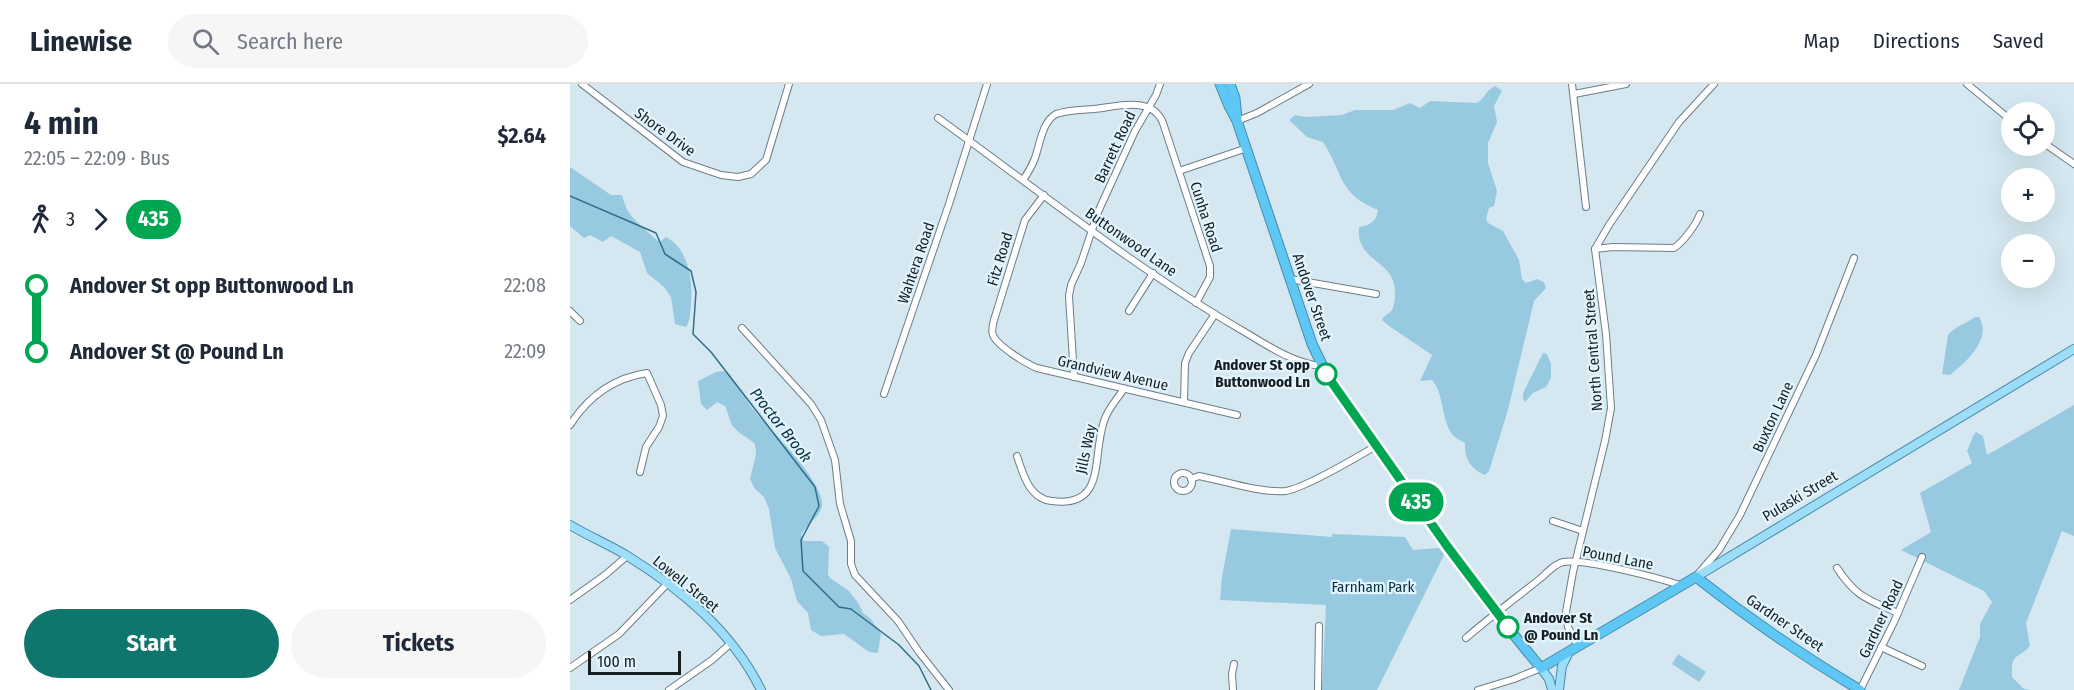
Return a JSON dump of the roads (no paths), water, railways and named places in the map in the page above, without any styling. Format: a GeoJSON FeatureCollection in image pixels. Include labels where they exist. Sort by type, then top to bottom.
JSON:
{"type":"FeatureCollection","features":[{"type":"Feature","properties":{"kind":"highway","name":"Andover Street"},"geometry":{"type":"LineString","coordinates":[[1220,84],[1238,121]]}},
{"type":"Feature","properties":{"kind":"highway","name":"Andover Street"},"geometry":{"type":"LineString","coordinates":[[1230,84],[1235,98],[1238,121],[1290,279],[1322,366],[1468,576],[1541,668]]}},
{"type":"Feature","properties":{"kind":"highway","name":"Pulaski Street"},"geometry":{"type":"LineString","coordinates":[[1541,668],[1696,577]]}},
{"type":"Feature","properties":{"kind":"highway","name":"Gardner Street"},"geometry":{"type":"LineString","coordinates":[[1696,577],[1778,637],[1860,690]]}},
{"type":"Feature","properties":{"kind":"main road","name":"Pulaski Street"},"geometry":{"type":"LineString","coordinates":[[1696,577],[2074,349]]}},
{"type":"Feature","properties":{"kind":"main road","name":"Lowell Street"},"geometry":{"type":"LineString","coordinates":[[570,525],[627,556],[668,583],[706,615],[744,660],[761,690]]}},
{"type":"Feature","properties":{"kind":"main road"},"geometry":{"type":"LineString","coordinates":[[1559,690],[1562,666],[1573,650]]}},
{"type":"Feature","properties":{"kind":"main road"},"geometry":{"type":"LineString","coordinates":[[1541,668],[1549,679],[1552,690]]}},
{"type":"Feature","properties":{"kind":"street","name":"Shore Drive"},"geometry":{"type":"LineString","coordinates":[[582,84],[683,162],[721,175],[738,177],[751,174],[766,160],[789,84]]}},
{"type":"Feature","properties":{"kind":"street","name":"Wahtera Road"},"geometry":{"type":"LineString","coordinates":[[884,394],[987,84]]}},
{"type":"Feature","properties":{"kind":"street","name":"Barrett Road"},"geometry":{"type":"LineString","coordinates":[[1074,377],[1070,290],[1098,212],[1135,130],[1160,84]]}},
{"type":"Feature","properties":{"kind":"street"},"geometry":{"type":"LineString","coordinates":[[1238,121],[1257,113],[1298,87],[1309,84]]}},
{"type":"Feature","properties":{"kind":"street"},"geometry":{"type":"LineString","coordinates":[[1572,84],[1586,207]]}},
{"type":"Feature","properties":{"kind":"street"},"geometry":{"type":"LineString","coordinates":[[1574,94],[1626,84]]}},
{"type":"Feature","properties":{"kind":"street"},"geometry":{"type":"LineString","coordinates":[[1595,249],[1679,122],[1714,84]]}},
{"type":"Feature","properties":{"kind":"street"},"geometry":{"type":"LineString","coordinates":[[1967,84],[2001,112]]}},
{"type":"Feature","properties":{"kind":"street"},"geometry":{"type":"LineString","coordinates":[[1023,180],[1035,158],[1046,125],[1052,116],[1132,104],[1148,107]]}},
{"type":"Feature","properties":{"kind":"street","name":"Cunha Road"},"geometry":{"type":"LineString","coordinates":[[1148,107],[1160,117],[1210,271],[1210,277],[1196,303]]}},
{"type":"Feature","properties":{"kind":"street","name":"Buttonwood Lane"},"geometry":{"type":"LineString","coordinates":[[938,118],[1196,303],[1290,357],[1308,364],[1322,366]]}},
{"type":"Feature","properties":{"kind":"street"},"geometry":{"type":"LineString","coordinates":[[1179,171],[1247,147]]}},
{"type":"Feature","properties":{"kind":"street"},"geometry":{"type":"LineString","coordinates":[[2055,151],[2074,164]]}},
{"type":"Feature","properties":{"kind":"street","name":"Fitz Road"},"geometry":{"type":"LineString","coordinates":[[993,336],[994,320],[1025,220],[1044,195]]}},
{"type":"Feature","properties":{"kind":"street"},"geometry":{"type":"LineString","coordinates":[[1595,249],[1674,248],[1682,243],[1688,231],[1697,223],[1700,214]]}},
{"type":"Feature","properties":{"kind":"street","name":"North Central Street"},"geometry":{"type":"LineString","coordinates":[[1573,650],[1566,619],[1582,531],[1611,408],[1605,322],[1595,249]]}},
{"type":"Feature","properties":{"kind":"street","name":"Buxton Lane"},"geometry":{"type":"LineString","coordinates":[[1696,577],[1719,550],[1744,506],[1816,355],[1854,258]]}},
{"type":"Feature","properties":{"kind":"street"},"geometry":{"type":"LineString","coordinates":[[1129,311],[1153,273]]}},
{"type":"Feature","properties":{"kind":"street"},"geometry":{"type":"LineString","coordinates":[[1290,279],[1376,294]]}},
{"type":"Feature","properties":{"kind":"street"},"geometry":{"type":"LineString","coordinates":[[570,311],[580,321]]}},
{"type":"Feature","properties":{"kind":"street"},"geometry":{"type":"LineString","coordinates":[[1184,401],[1185,363],[1189,353],[1215,314]]}},
{"type":"Feature","properties":{"kind":"street"},"geometry":{"type":"LineString","coordinates":[[742,328],[811,404],[821,420],[835,460],[840,504],[851,541],[851,564],[855,575],[898,621],[948,690]]}},
{"type":"Feature","properties":{"kind":"street","name":"Grandview Avenue"},"geometry":{"type":"LineString","coordinates":[[993,336],[1028,365],[1237,415]]}},
{"type":"Feature","properties":{"kind":"street"},"geometry":{"type":"LineString","coordinates":[[570,425],[589,401],[602,391],[626,377],[647,373],[661,405],[663,416],[646,447],[640,472]]}},
{"type":"Feature","properties":{"kind":"street","name":"Jills Way"},"geometry":{"type":"LineString","coordinates":[[1017,456],[1023,476],[1040,498],[1046,501],[1071,502],[1084,496],[1095,475],[1105,417],[1124,389]]}},
{"type":"Feature","properties":{"kind":"street"},"geometry":{"type":"LineString","coordinates":[[1191,478],[1199,476],[1287,491],[1376,446]]}},
{"type":"Feature","properties":{"kind":"street"},"geometry":{"type":"LineString","coordinates":[[1553,521],[1582,531]]}},
{"type":"Feature","properties":{"kind":"street"},"geometry":{"type":"LineString","coordinates":[[570,600],[627,556]]}},
{"type":"Feature","properties":{"kind":"street","name":"Gardner Road"},"geometry":{"type":"LineString","coordinates":[[1860,690],[1898,613],[1922,557]]}},
{"type":"Feature","properties":{"kind":"street","name":"Pound Lane"},"geometry":{"type":"LineString","coordinates":[[1466,638],[1552,567],[1563,562],[1576,561],[1658,578],[1680,585]]}},
{"type":"Feature","properties":{"kind":"street"},"geometry":{"type":"LineString","coordinates":[[1837,568],[1848,585],[1859,595],[1898,613]]}},
{"type":"Feature","properties":{"kind":"street"},"geometry":{"type":"LineString","coordinates":[[570,668],[619,634],[668,583]]}},
{"type":"Feature","properties":{"kind":"street"},"geometry":{"type":"LineString","coordinates":[[1318,690],[1319,626]]}},
{"type":"Feature","properties":{"kind":"street"},"geometry":{"type":"LineString","coordinates":[[669,690],[712,660],[731,643]]}},
{"type":"Feature","properties":{"kind":"street"},"geometry":{"type":"LineString","coordinates":[[1881,647],[1922,666]]}},
{"type":"Feature","properties":{"kind":"street"},"geometry":{"type":"LineString","coordinates":[[1233,690],[1234,664]]}},
{"type":"Feature","properties":{"kind":"street"},"geometry":{"type":"LineString","coordinates":[[1478,690],[1541,668]]}},
{"type":"Feature","properties":{"kind":"waterway","name":"Proctor Brook"},"geometry":{"type":"LineString","coordinates":[[570,196],[656,233],[665,254],[691,271],[696,292],[693,334],[711,352],[815,487],[819,506],[801,540],[803,571],[839,607],[851,609],[899,645],[919,666],[931,690]]}},
{"type":"Feature","properties":{"kind":"place","name":"Andover St opp Buttonwood Ln"},"geometry":{"type":"Point","coordinates":[1326,374]}},
{"type":"Feature","properties":{"kind":"place","name":"Andover St @ Pound Ln"},"geometry":{"type":"Point","coordinates":[1508,627]}},
{"type":"Feature","properties":{"kind":"park label","name":"Farnham Park"},"geometry":{"type":"Point","coordinates":[1373,587]}}]}
